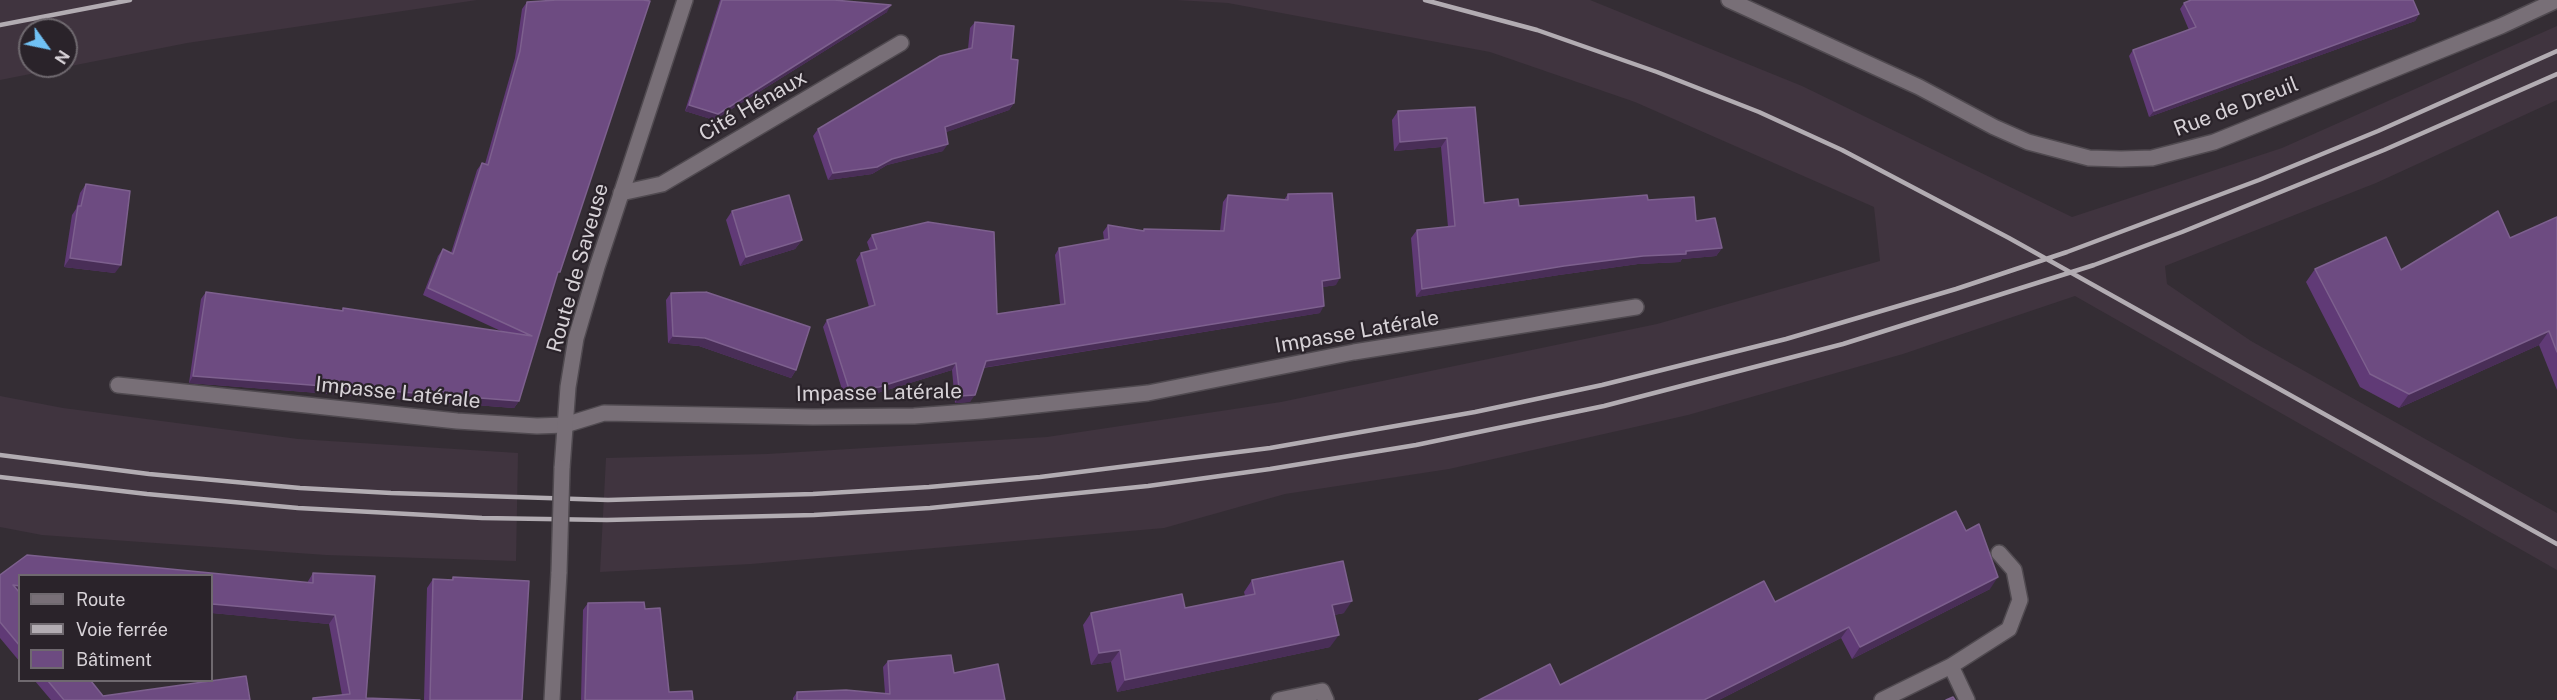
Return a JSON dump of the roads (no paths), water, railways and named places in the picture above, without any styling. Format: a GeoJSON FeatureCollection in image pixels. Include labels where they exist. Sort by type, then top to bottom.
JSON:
{"type":"FeatureCollection","features":[{"type":"Feature","properties":{"kind":"street","name":"Route de Saveuse"},"geometry":{"type":"LineString","coordinates":[[552,700],[562,468],[576,338],[685,0]]}},
{"type":"Feature","properties":{"kind":"street","name":"Rue de Dreuil"},"geometry":{"type":"LineString","coordinates":[[1730,0],[1919,87],[1994,127],[2028,141],[2089,158],[2121,159],[2152,158],[2214,142],[2501,26],[2557,0]]}},
{"type":"Feature","properties":{"kind":"street","name":"Cité Hénaux"},"geometry":{"type":"LineString","coordinates":[[621,193],[662,184],[901,43]]}},
{"type":"Feature","properties":{"kind":"street","name":"Impasse Latérale"},"geometry":{"type":"LineString","coordinates":[[118,385],[457,421],[537,426],[565,425],[604,412],[813,417],[914,416],[1148,393],[1353,352],[1636,307]]}},
{"type":"Feature","properties":{"kind":"street"},"geometry":{"type":"LineString","coordinates":[[1882,700],[1951,666],[2009,629],[2020,600],[2014,570],[1999,554]]}},
{"type":"Feature","properties":{"kind":"street"},"geometry":{"type":"LineString","coordinates":[[1951,666],[1967,700]]}},
{"type":"Feature","properties":{"kind":"street"},"geometry":{"type":"LineString","coordinates":[[1279,700],[1322,691],[1326,700]]}},
{"type":"Feature","properties":{"kind":"railway"},"geometry":{"type":"LineString","coordinates":[[0,25],[130,0]]}},
{"type":"Feature","properties":{"kind":"railway"},"geometry":{"type":"LineString","coordinates":[[1425,0],[1537,30],[1657,72],[1759,112],[1842,150],[2009,238],[2557,544]]}},
{"type":"Feature","properties":{"kind":"railway"},"geometry":{"type":"LineString","coordinates":[[0,455],[149,474],[300,488],[608,500],[813,494],[929,487],[1040,477],[1270,448],[1475,412],[1602,385],[1786,339],[1956,289],[2067,252],[2259,180],[2378,131],[2557,51]]}},
{"type":"Feature","properties":{"kind":"railway"},"geometry":{"type":"LineString","coordinates":[[0,477],[298,508],[482,518],[607,520],[814,515],[930,508],[1148,486],[1270,469],[1416,445],[1604,406],[1843,344],[2094,265],[2182,232],[2384,150],[2557,74]]}}]}
